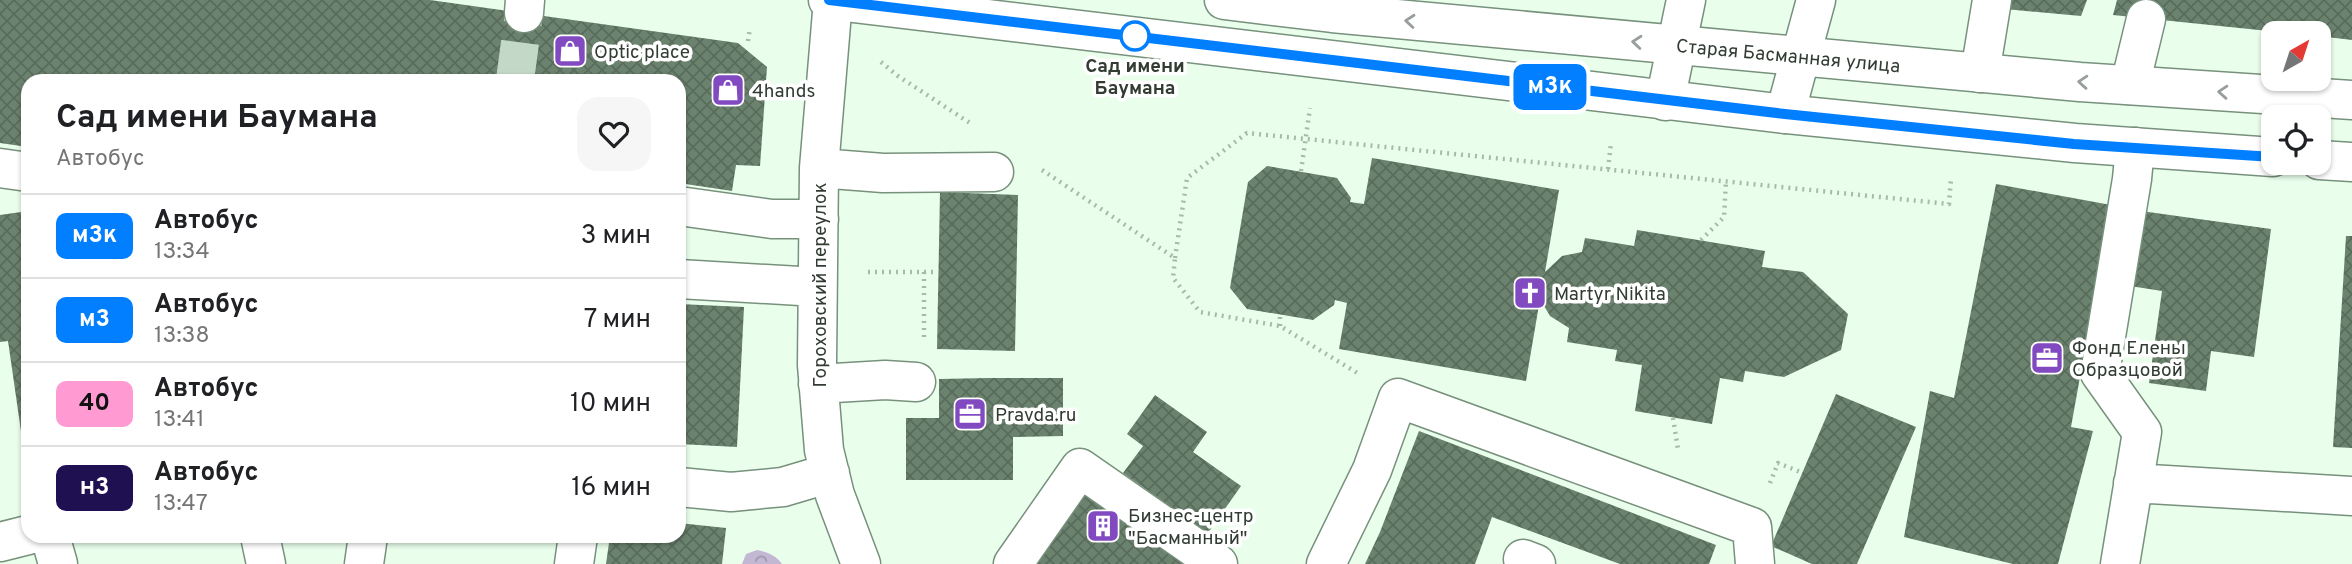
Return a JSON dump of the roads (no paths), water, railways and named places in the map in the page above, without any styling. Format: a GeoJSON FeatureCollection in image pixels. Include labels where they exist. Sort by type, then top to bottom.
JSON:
{"type":"FeatureCollection","features":[{"type":"Feature","properties":{"kind":"main road"},"geometry":{"type":"LineString","coordinates":[[831,0],[1665,101],[2074,144],[2261,156]]}},
{"type":"Feature","properties":{"kind":"main road","name":"Гороховский переулок"},"geometry":{"type":"LineString","coordinates":[[831,0],[818,168],[818,384],[824,450],[835,495],[861,564]]}},
{"type":"Feature","properties":{"kind":"main road","name":"Старая Басманная улица"},"geometry":{"type":"LineString","coordinates":[[1224,0],[1332,13],[1980,73],[2352,100]]}},
{"type":"Feature","properties":{"kind":"main road"},"geometry":{"type":"LineString","coordinates":[[1665,101],[1686,0]]}},
{"type":"Feature","properties":{"kind":"main road"},"geometry":{"type":"LineString","coordinates":[[1785,114],[1816,0]]}},
{"type":"Feature","properties":{"kind":"main road"},"geometry":{"type":"LineString","coordinates":[[1980,73],[1992,0]]}},
{"type":"Feature","properties":{"kind":"main road"},"geometry":{"type":"LineString","coordinates":[[2130,85],[2146,19]]}},
{"type":"Feature","properties":{"kind":"main road"},"geometry":{"type":"LineString","coordinates":[[2120,564],[2142,432],[2099,373],[2132,179],[2134,147]]}},
{"type":"Feature","properties":{"kind":"main road"},"geometry":{"type":"LineString","coordinates":[[2331,161],[2352,162]]}},
{"type":"Feature","properties":{"kind":"main road"},"geometry":{"type":"LineString","coordinates":[[0,168],[21,171]]}},
{"type":"Feature","properties":{"kind":"main road"},"geometry":{"type":"LineString","coordinates":[[818,168],[883,173],[993,172]]}},
{"type":"Feature","properties":{"kind":"main road"},"geometry":{"type":"LineString","coordinates":[[686,207],[772,219],[819,219]]}},
{"type":"Feature","properties":{"kind":"main road"},"geometry":{"type":"LineString","coordinates":[[686,279],[817,287]]}},
{"type":"Feature","properties":{"kind":"main road"},"geometry":{"type":"LineString","coordinates":[[818,384],[885,380],[916,382]]}},
{"type":"Feature","properties":{"kind":"main road"},"geometry":{"type":"LineString","coordinates":[[1326,564],[1372,470],[1398,398],[1752,527],[1755,564]]}},
{"type":"Feature","properties":{"kind":"main road"},"geometry":{"type":"LineString","coordinates":[[1013,564],[1080,468],[1218,564]]}},
{"type":"Feature","properties":{"kind":"main road"},"geometry":{"type":"LineString","coordinates":[[686,488],[731,492],[783,487],[830,473]]}},
{"type":"Feature","properties":{"kind":"main road"},"geometry":{"type":"LineString","coordinates":[[2133,483],[2352,496]]}},
{"type":"Feature","properties":{"kind":"main road"},"geometry":{"type":"LineString","coordinates":[[0,542],[21,537]]}},
{"type":"Feature","properties":{"kind":"main road"},"geometry":{"type":"LineString","coordinates":[[52,543],[58,564]]}},
{"type":"Feature","properties":{"kind":"main road"},"geometry":{"type":"LineString","coordinates":[[262,543],[266,564]]}},
{"type":"Feature","properties":{"kind":"main road"},"geometry":{"type":"LineString","coordinates":[[364,564],[367,543]]}},
{"type":"Feature","properties":{"kind":"main road"},"geometry":{"type":"LineString","coordinates":[[574,564],[577,543]]}},
{"type":"Feature","properties":{"kind":"tunnel"},"geometry":{"type":"LineString","coordinates":[[516,74],[524,13]]}},
{"type":"Feature","properties":{"kind":"place","name":"Сад имени Баумана"},"geometry":{"type":"Point","coordinates":[1135,36]}},
{"type":"Feature","properties":{"kind":"place","name":"Optic place"},"geometry":{"type":"Point","coordinates":[570,51]}},
{"type":"Feature","properties":{"kind":"place","name":"4hands"},"geometry":{"type":"Point","coordinates":[728,90]}},
{"type":"Feature","properties":{"kind":"place","name":"Martyr Nikita"},"geometry":{"type":"Point","coordinates":[1530,293]}},
{"type":"Feature","properties":{"kind":"place","name":"Фонд Елены Образцовой"},"geometry":{"type":"Point","coordinates":[2047,358]}},
{"type":"Feature","properties":{"kind":"place","name":"Pravda.ru"},"geometry":{"type":"Point","coordinates":[970,414]}},
{"type":"Feature","properties":{"kind":"place","name":"Бизнес-центр \"Басманный\""},"geometry":{"type":"Point","coordinates":[1103,526]}}]}
